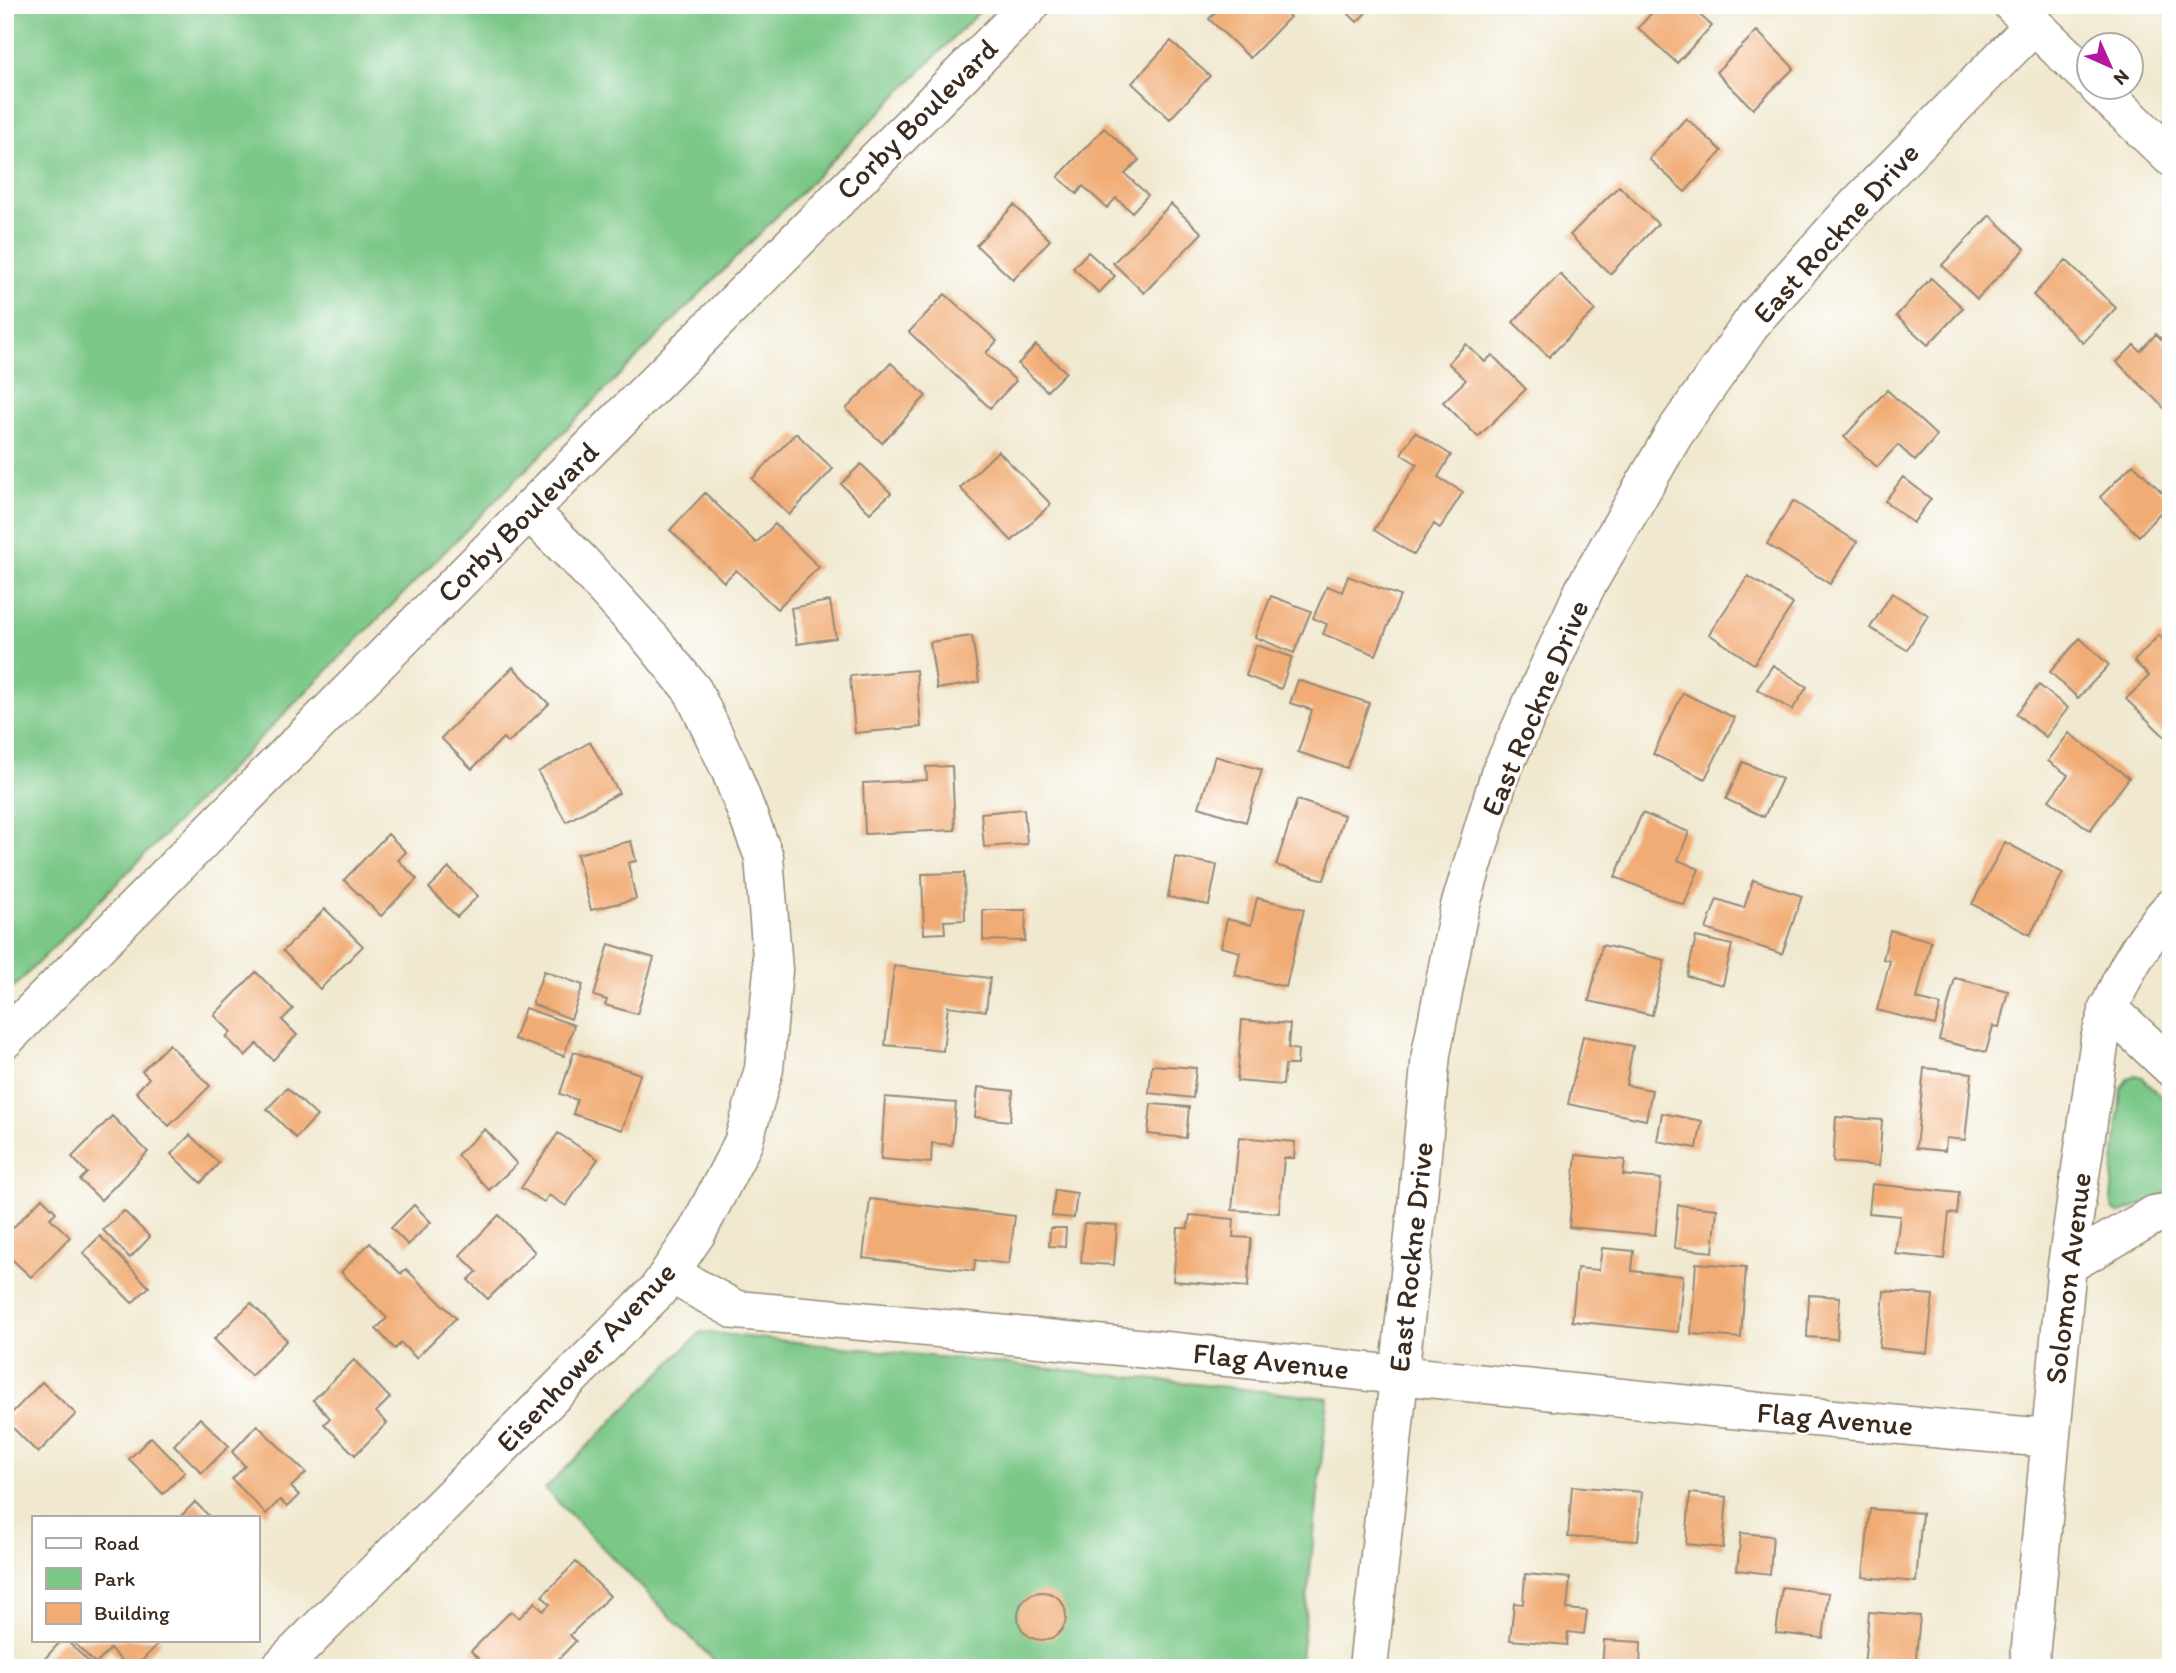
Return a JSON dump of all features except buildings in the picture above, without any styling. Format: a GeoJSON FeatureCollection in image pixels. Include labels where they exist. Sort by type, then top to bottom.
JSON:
{"type":"FeatureCollection","features":[{"type":"Feature","properties":{"kind":"street","name":"Corby Boulevard"},"geometry":{"type":"LineString","coordinates":[[5,1039],[1030,5]]}},
{"type":"Feature","properties":{"kind":"street"},"geometry":{"type":"LineString","coordinates":[[2024,15],[2074,63]]}},
{"type":"Feature","properties":{"kind":"street","name":"East Rockne Drive"},"geometry":{"type":"LineString","coordinates":[[1368,1668],[1431,1054],[1459,911],[1500,774],[1585,588],[1674,434],[1756,317],[2024,15]]}},
{"type":"Feature","properties":{"kind":"street"},"geometry":{"type":"LineString","coordinates":[[2114,102],[2171,157]]}},
{"type":"Feature","properties":{"kind":"street","name":"Eisenhower Avenue"},"geometry":{"type":"LineString","coordinates":[[280,1668],[647,1301],[698,1232],[743,1143],[764,1069],[773,970],[764,857],[730,769],[693,691],[634,620],[529,511]]}},
{"type":"Feature","properties":{"kind":"street","name":"Solomon Avenue"},"geometry":{"type":"LineString","coordinates":[[2029,1668],[2067,1265],[2100,1038],[2108,1008],[2121,978],[2141,945],[2171,908]]}},
{"type":"Feature","properties":{"kind":"street"},"geometry":{"type":"LineString","coordinates":[[2108,1008],[2171,1068]]}},
{"type":"Feature","properties":{"kind":"street"},"geometry":{"type":"LineString","coordinates":[[2067,1265],[2154,1216],[2171,1212]]}},
{"type":"Feature","properties":{"kind":"street","name":"Flag Avenue"},"geometry":{"type":"LineString","coordinates":[[669,1273],[736,1310],[1399,1374],[1820,1419],[2050,1438]]}},
{"type":"Feature","properties":{"kind":"green space"},"geometry":{"type":"Polygon","coordinates":[[[5,5],[986,5],[5,996],[5,5]]]}},
{"type":"Feature","properties":{"kind":"green space"},"geometry":{"type":"Polygon","coordinates":[[[2135,1075],[2142,1077],[2171,1106],[2171,1192],[2119,1214],[2113,1209],[2111,1200],[2121,1088],[2128,1078],[2135,1075]]]}},
{"type":"Feature","properties":{"kind":"green space"},"geometry":{"type":"Polygon","coordinates":[[[701,1332],[1328,1398],[1300,1668],[721,1668],[545,1489],[701,1332]]]}}]}
